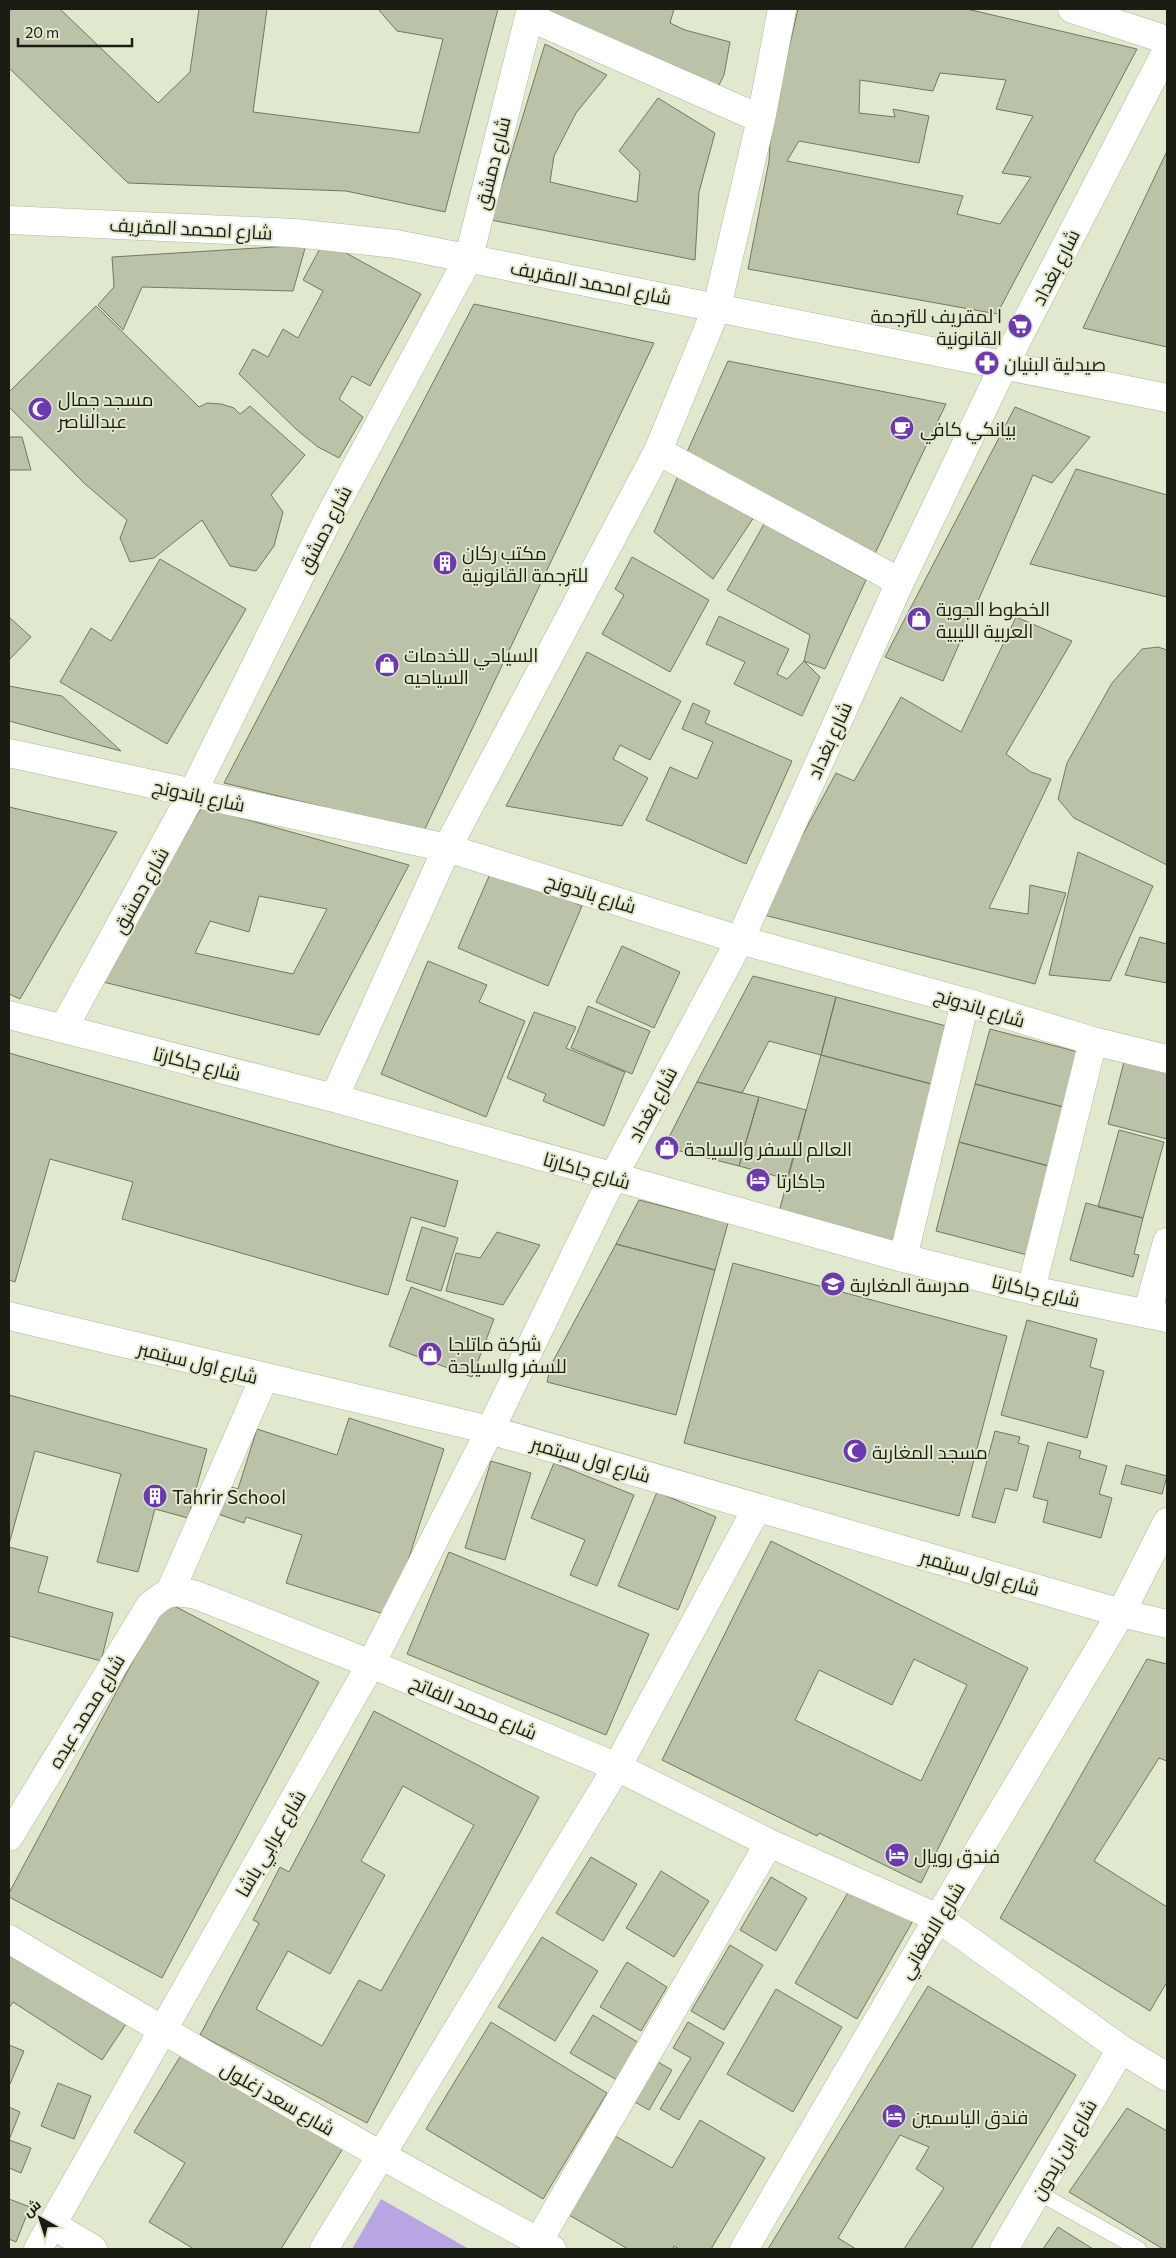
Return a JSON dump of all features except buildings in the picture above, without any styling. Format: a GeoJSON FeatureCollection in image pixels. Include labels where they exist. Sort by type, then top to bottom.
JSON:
{"type":"FeatureCollection","features":[{"type":"Feature","properties":{"kind":"street"},"geometry":{"type":"LineString","coordinates":[[334,1098],[446,848],[658,451],[717,307],[761,119],[782,9]]}},
{"type":"Feature","properties":{"kind":"street"},"geometry":{"type":"LineString","coordinates":[[1072,9],[1167,40]]}},
{"type":"Feature","properties":{"kind":"street"},"geometry":{"type":"LineString","coordinates":[[530,13],[761,119]]}},
{"type":"Feature","properties":{"kind":"street","name":"شارع دمشق"},"geometry":{"type":"LineString","coordinates":[[63,1029],[192,794],[327,521],[469,257],[530,13]]}},
{"type":"Feature","properties":{"kind":"street","name":"شارع بغداد"},"geometry":{"type":"LineString","coordinates":[[490,1430],[613,1177],[740,940],[900,582],[1004,365],[1167,50]]}},
{"type":"Feature","properties":{"kind":"street","name":"شارع امحمد المقريف"},"geometry":{"type":"LineString","coordinates":[[9,220],[294,233],[396,244],[469,257],[1167,398]]}},
{"type":"Feature","properties":{"kind":"street"},"geometry":{"type":"LineString","coordinates":[[658,451],[900,582]]}},
{"type":"Feature","properties":{"kind":"street","name":"شارع باندونج"},"geometry":{"type":"LineString","coordinates":[[9,753],[446,848],[740,940],[965,1002],[1093,1041],[1167,1059]]}},
{"type":"Feature","properties":{"kind":"street"},"geometry":{"type":"LineString","coordinates":[[903,1258],[965,1002]]}},
{"type":"Feature","properties":{"kind":"street","name":"شارع جاكارتا"},"geometry":{"type":"LineString","coordinates":[[9,1015],[334,1098],[903,1258],[1031,1290],[1157,1316]]}},
{"type":"Feature","properties":{"kind":"street"},"geometry":{"type":"LineString","coordinates":[[1031,1290],[1093,1041]]}},
{"type":"Feature","properties":{"kind":"street"},"geometry":{"type":"LineString","coordinates":[[1157,1316],[1167,1242]]}},
{"type":"Feature","properties":{"kind":"street","name":"شارع اول سبتمبر"},"geometry":{"type":"LineString","coordinates":[[9,1316],[264,1378],[490,1430],[1121,1613],[1167,1624]]}},
{"type":"Feature","properties":{"kind":"street"},"geometry":{"type":"LineString","coordinates":[[170,1592],[264,1378]]}},
{"type":"Feature","properties":{"kind":"street","name":"شارع عرابي باشا"},"geometry":{"type":"LineString","coordinates":[[38,2249],[371,1664],[490,1430]]}},
{"type":"Feature","properties":{"kind":"street"},"geometry":{"type":"LineString","coordinates":[[324,2249],[617,1767],[757,1508]]}},
{"type":"Feature","properties":{"kind":"street","name":"شارع الافغاني"},"geometry":{"type":"LineString","coordinates":[[744,2249],[938,1918],[1121,1613],[1167,1522]]}},
{"type":"Feature","properties":{"kind":"street","name":"شارع محمد الفاتح"},"geometry":{"type":"LineString","coordinates":[[170,1592],[196,1596],[371,1664],[617,1767],[770,1843],[938,1918],[1121,2049],[1167,2078]]}},
{"type":"Feature","properties":{"kind":"street","name":"شارع محمد عبده"},"geometry":{"type":"LineString","coordinates":[[9,1837],[149,1607],[161,1596],[170,1592]]}},
{"type":"Feature","properties":{"kind":"street"},"geometry":{"type":"LineString","coordinates":[[541,2247],[770,1843]]}},
{"type":"Feature","properties":{"kind":"street","name":"شارع سعد زغلول"},"geometry":{"type":"LineString","coordinates":[[9,1939],[163,2031],[541,2247]]}},
{"type":"Feature","properties":{"kind":"street","name":"شارع ابن زيدون"},"geometry":{"type":"LineString","coordinates":[[1004,2249],[1121,2049]]}},
{"type":"Feature","properties":{"kind":"street"},"geometry":{"type":"LineString","coordinates":[[53,2225],[93,2249]]}},
{"type":"Feature","properties":{"kind":"lane"},"geometry":{"type":"LineString","coordinates":[[1037,2192],[1139,2249]]}},
{"type":"Feature","properties":{"kind":"shaded area"},"geometry":{"type":"Polygon","coordinates":[[[381,2199],[469,2249],[352,2249],[381,2199]]]}},
{"type":"Feature","properties":{"kind":"place","name":"ا لمقريف للترجمة القانونية"},"geometry":{"type":"Point","coordinates":[1020,326]}},
{"type":"Feature","properties":{"kind":"place","name":"صيدلية البنيان"},"geometry":{"type":"Point","coordinates":[987,363]}},
{"type":"Feature","properties":{"kind":"place","name":"مسجد جمال عبدالناصر"},"geometry":{"type":"Point","coordinates":[40,409]}},
{"type":"Feature","properties":{"kind":"place","name":"بيانكي كافي"},"geometry":{"type":"Point","coordinates":[902,428]}},
{"type":"Feature","properties":{"kind":"place","name":"مكتب ركان للترجمة القانونية"},"geometry":{"type":"Point","coordinates":[445,563]}},
{"type":"Feature","properties":{"kind":"place","name":"الخطوط الجوية العربية الليبية"},"geometry":{"type":"Point","coordinates":[919,619]}},
{"type":"Feature","properties":{"kind":"place","name":"السياحي للخدمات السياحيه"},"geometry":{"type":"Point","coordinates":[387,665]}},
{"type":"Feature","properties":{"kind":"place","name":"العالم للسفر والسياحة"},"geometry":{"type":"Point","coordinates":[667,1148]}},
{"type":"Feature","properties":{"kind":"place","name":"جاكارتا"},"geometry":{"type":"Point","coordinates":[758,1180]}},
{"type":"Feature","properties":{"kind":"place","name":"مدرسة المغاربة"},"geometry":{"type":"Point","coordinates":[833,1284]}},
{"type":"Feature","properties":{"kind":"place","name":"شركة ماتلجا للسفر والسياحة"},"geometry":{"type":"Point","coordinates":[430,1354]}},
{"type":"Feature","properties":{"kind":"place","name":"مسجد المغاربة"},"geometry":{"type":"Point","coordinates":[855,1451]}},
{"type":"Feature","properties":{"kind":"place","name":"Tahrir School"},"geometry":{"type":"Point","coordinates":[155,1496]}},
{"type":"Feature","properties":{"kind":"place","name":"فندق رويال"},"geometry":{"type":"Point","coordinates":[897,1855]}},
{"type":"Feature","properties":{"kind":"place","name":"فندق الياسمين"},"geometry":{"type":"Point","coordinates":[894,2116]}}]}
